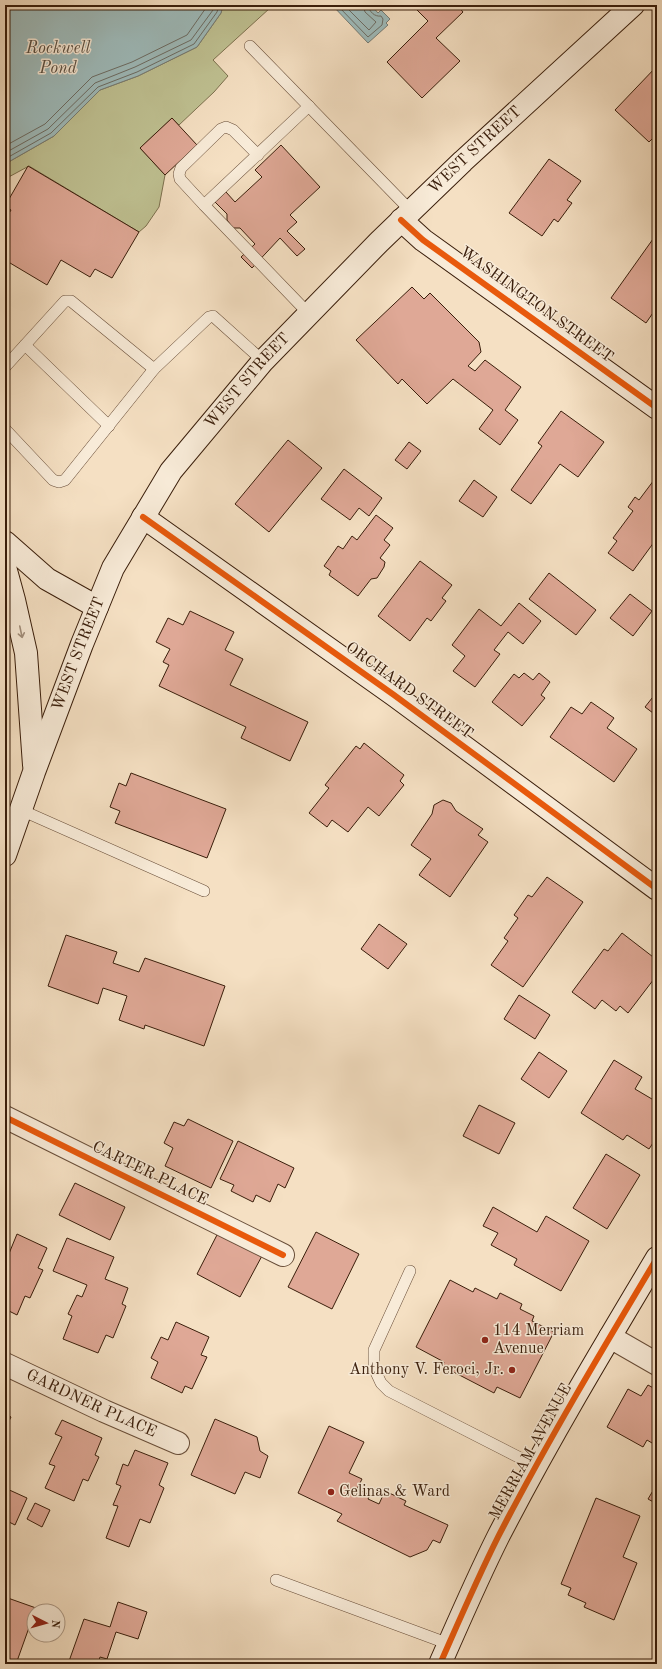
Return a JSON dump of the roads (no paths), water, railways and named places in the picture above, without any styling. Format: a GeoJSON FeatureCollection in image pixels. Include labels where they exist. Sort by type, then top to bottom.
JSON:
{"type":"FeatureCollection","features":[{"type":"Feature","properties":{"kind":"street","name":"WEST STREET"},"geometry":{"type":"LineString","coordinates":[[7,842],[21,810],[34,772],[113,568],[171,471],[263,361],[406,215],[633,5]]}},
{"type":"Feature","properties":{"kind":"street","name":"WASHINGTON STREET"},"geometry":{"type":"LineString","coordinates":[[406,215],[423,240],[657,408]]}},
{"type":"Feature","properties":{"kind":"street","name":"ORCHARD STREET"},"geometry":{"type":"LineString","coordinates":[[143,517],[394,696],[657,889]]}},
{"type":"Feature","properties":{"kind":"street"},"geometry":{"type":"LineString","coordinates":[[5,542],[47,579],[97,607]]}},
{"type":"Feature","properties":{"kind":"street"},"geometry":{"type":"LineString","coordinates":[[5,567],[26,653],[34,772]]}},
{"type":"Feature","properties":{"kind":"street","name":"CARTER PLACE"},"geometry":{"type":"LineString","coordinates":[[5,1117],[283,1255]]}},
{"type":"Feature","properties":{"kind":"street","name":"MERRIAM AVENUE"},"geometry":{"type":"LineString","coordinates":[[440,1664],[498,1539],[536,1466],[610,1336],[657,1258]]}},
{"type":"Feature","properties":{"kind":"street"},"geometry":{"type":"LineString","coordinates":[[610,1336],[657,1364]]}},
{"type":"Feature","properties":{"kind":"street","name":"GARDNER PLACE"},"geometry":{"type":"LineString","coordinates":[[5,1364],[104,1411],[178,1443]]}},
{"type":"Feature","properties":{"kind":"lane"},"geometry":{"type":"LineString","coordinates":[[250,46],[310,106],[406,215]]}},
{"type":"Feature","properties":{"kind":"lane"},"geometry":{"type":"LineString","coordinates":[[204,205],[310,106]]}},
{"type":"Feature","properties":{"kind":"lane"},"geometry":{"type":"LineString","coordinates":[[258,155],[232,130],[226,127],[221,129],[181,168],[179,174],[180,179],[309,314]]}},
{"type":"Feature","properties":{"kind":"lane"},"geometry":{"type":"LineString","coordinates":[[5,367],[65,301],[71,301],[154,370]]}},
{"type":"Feature","properties":{"kind":"lane"},"geometry":{"type":"LineString","coordinates":[[5,429],[53,480],[59,482],[65,480],[154,370],[209,317],[213,316],[263,361]]}},
{"type":"Feature","properties":{"kind":"lane"},"geometry":{"type":"LineString","coordinates":[[25,345],[109,426]]}},
{"type":"Feature","properties":{"kind":"lane"},"geometry":{"type":"LineString","coordinates":[[21,810],[204,891]]}},
{"type":"Feature","properties":{"kind":"lane"},"geometry":{"type":"LineString","coordinates":[[410,1271],[374,1350],[374,1368],[381,1383],[389,1391],[536,1466]]}},
{"type":"Feature","properties":{"kind":"lane"},"geometry":{"type":"LineString","coordinates":[[276,1580],[449,1644]]}},
{"type":"Feature","properties":{"kind":"water","name":"Rockwell Pond"},"geometry":{"type":"Polygon","coordinates":[[[5,5],[223,5],[221,13],[197,47],[138,76],[100,90],[54,136],[5,164],[5,5]]]}},
{"type":"Feature","properties":{"kind":"water"},"geometry":{"type":"Polygon","coordinates":[[[332,5],[371,5],[378,13],[381,10],[390,19],[386,23],[388,25],[368,43],[332,5]]]}},
{"type":"Feature","properties":{"kind":"place","name":"114 Merriam Avenue"},"geometry":{"type":"Point","coordinates":[485,1340]}},
{"type":"Feature","properties":{"kind":"place","name":"Anthony V. Feroci, Jr."},"geometry":{"type":"Point","coordinates":[512,1370]}},
{"type":"Feature","properties":{"kind":"place","name":"Gelinas & Ward"},"geometry":{"type":"Point","coordinates":[331,1492]}}]}
